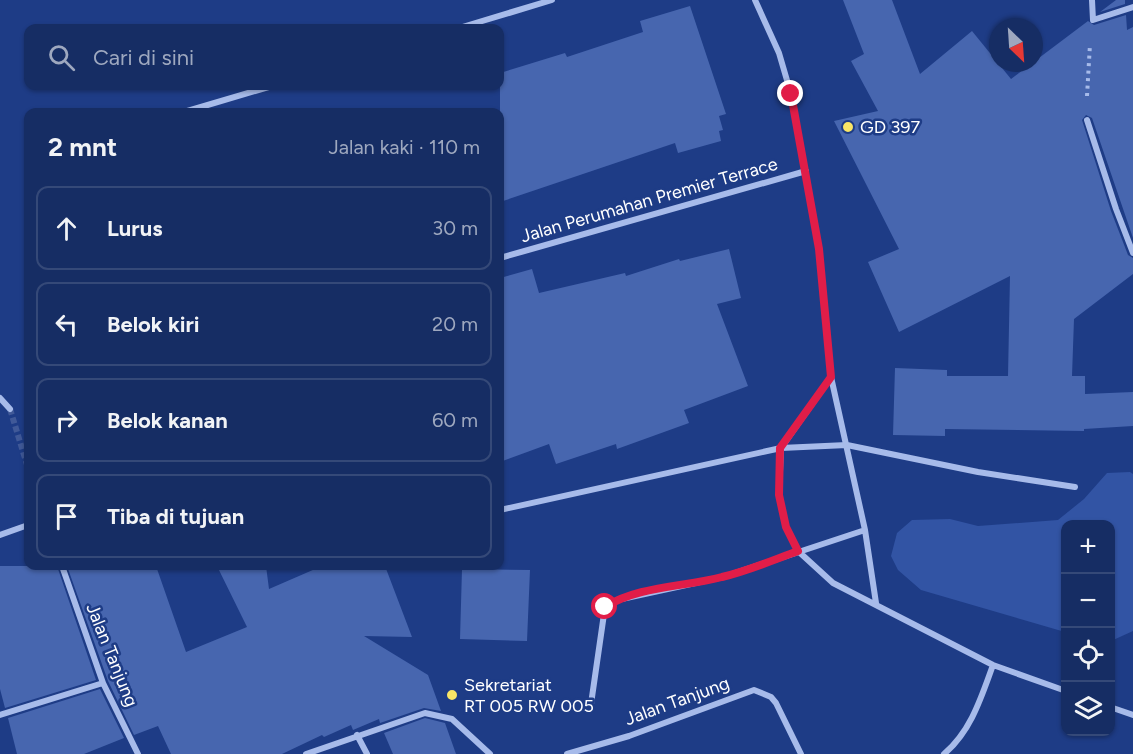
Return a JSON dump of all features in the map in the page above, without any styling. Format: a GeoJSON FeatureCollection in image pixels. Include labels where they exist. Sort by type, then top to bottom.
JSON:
{"type":"FeatureCollection","features":[{"type":"Feature","properties":{"kind":"street"},"geometry":{"type":"LineString","coordinates":[[472,24],[552,0]]}},
{"type":"Feature","properties":{"kind":"street","name":"Jalan Perumahan Premier Terrace"},"geometry":{"type":"LineString","coordinates":[[755,0],[779,53],[791,94],[819,249],[831,377],[865,530],[876,603]]}},
{"type":"Feature","properties":{"kind":"street"},"geometry":{"type":"LineString","coordinates":[[1092,0],[1093,20],[1133,7]]}},
{"type":"Feature","properties":{"kind":"street"},"geometry":{"type":"LineString","coordinates":[[198,108],[258,90]]}},
{"type":"Feature","properties":{"kind":"street"},"geometry":{"type":"LineString","coordinates":[[1087,120],[1133,253]]}},
{"type":"Feature","properties":{"kind":"street","name":"Jalan Perumahan Premier Terrace"},"geometry":{"type":"LineString","coordinates":[[504,257],[806,171]]}},
{"type":"Feature","properties":{"kind":"street"},"geometry":{"type":"LineString","coordinates":[[831,377],[780,448],[779,495],[786,527],[798,551],[833,583],[876,603],[993,665],[1061,690]]}},
{"type":"Feature","properties":{"kind":"street"},"geometry":{"type":"LineString","coordinates":[[0,398],[10,409]]}},
{"type":"Feature","properties":{"kind":"street"},"geometry":{"type":"LineString","coordinates":[[504,509],[780,448],[847,445],[978,472],[1076,487]]}},
{"type":"Feature","properties":{"kind":"street"},"geometry":{"type":"LineString","coordinates":[[0,535],[24,526]]}},
{"type":"Feature","properties":{"kind":"street"},"geometry":{"type":"LineString","coordinates":[[591,704],[605,607],[626,597],[723,577],[865,530]]}},
{"type":"Feature","properties":{"kind":"street","name":"Jalan Tanjung"},"geometry":{"type":"LineString","coordinates":[[63,570],[103,683],[138,754]]}},
{"type":"Feature","properties":{"kind":"street"},"geometry":{"type":"LineString","coordinates":[[944,754],[964,733],[979,705],[993,665]]}},
{"type":"Feature","properties":{"kind":"street"},"geometry":{"type":"LineString","coordinates":[[0,715],[103,683]]}},
{"type":"Feature","properties":{"kind":"street","name":"Jalan Tanjung"},"geometry":{"type":"LineString","coordinates":[[567,754],[629,735],[754,690],[771,697],[776,703],[801,754]]}},
{"type":"Feature","properties":{"kind":"street"},"geometry":{"type":"LineString","coordinates":[[1115,709],[1133,715]]}},
{"type":"Feature","properties":{"kind":"street"},"geometry":{"type":"LineString","coordinates":[[306,754],[415,714],[433,713],[452,719],[490,754]]}},
{"type":"Feature","properties":{"kind":"street"},"geometry":{"type":"LineString","coordinates":[[357,735],[367,754]]}},
{"type":"Feature","properties":{"kind":"path"},"geometry":{"type":"LineString","coordinates":[[1087,120],[1086,77],[1093,20]]}},
{"type":"Feature","properties":{"kind":"shaded area"},"geometry":{"type":"Polygon","coordinates":[[[1130,472],[1133,474],[1133,631],[1115,639],[1115,520],[1061,520],[1061,631],[921,590],[898,570],[891,556],[897,533],[912,520],[950,519],[978,526],[1058,520],[1084,499],[1107,473],[1130,472]]]}},
{"type":"Feature","properties":{"kind":"building"},"geometry":{"type":"Polygon","coordinates":[[[843,0],[892,0],[920,74],[972,31],[989,52],[989,72],[1005,72],[1011,79],[1020,72],[1043,72],[1043,55],[1088,21],[1094,25],[1126,15],[1127,30],[1133,27],[1133,238],[1092,118],[1086,115],[1082,120],[1111,211],[1128,255],[1133,258],[1133,274],[1074,319],[1072,376],[1085,376],[1085,394],[1133,392],[1133,426],[1084,429],[1084,431],[945,429],[945,436],[893,435],[895,368],[947,370],[947,376],[1008,376],[1010,276],[899,332],[868,262],[899,249],[834,121],[878,111],[851,61],[864,54],[843,0]]]}},
{"type":"Feature","properties":{"kind":"building"},"geometry":{"type":"Polygon","coordinates":[[[1116,0],[1125,0],[1125,4],[1100,12],[1116,0]]]}},
{"type":"Feature","properties":{"kind":"building"},"geometry":{"type":"Polygon","coordinates":[[[690,6],[726,114],[719,116],[723,130],[719,131],[721,141],[678,153],[675,143],[504,201],[504,108],[500,108],[500,90],[504,90],[504,72],[565,53],[567,57],[643,32],[640,21],[690,6]]]}},
{"type":"Feature","properties":{"kind":"building"},"geometry":{"type":"Polygon","coordinates":[[[729,249],[741,298],[717,304],[748,386],[684,410],[689,423],[617,449],[616,444],[556,464],[549,444],[504,461],[504,277],[532,269],[539,293],[625,273],[626,276],[679,259],[680,261],[729,249]]]}},
{"type":"Feature","properties":{"kind":"building"},"geometry":{"type":"Polygon","coordinates":[[[0,566],[24,566],[24,570],[58,570],[96,680],[5,708],[0,689],[0,566]]]}},
{"type":"Feature","properties":{"kind":"building"},"geometry":{"type":"Polygon","coordinates":[[[68,570],[157,570],[186,652],[247,627],[219,570],[267,570],[269,589],[313,570],[387,570],[412,637],[364,636],[428,675],[441,711],[424,708],[380,723],[379,719],[353,730],[351,725],[324,737],[322,735],[282,754],[171,754],[158,726],[134,735],[108,681],[68,570]]]}},
{"type":"Feature","properties":{"kind":"building"},"geometry":{"type":"Polygon","coordinates":[[[462,570],[530,570],[527,641],[460,639],[462,570]]]}},
{"type":"Feature","properties":{"kind":"building"},"geometry":{"type":"Polygon","coordinates":[[[100,689],[124,738],[84,754],[17,754],[8,718],[100,689]]]}},
{"type":"Feature","properties":{"kind":"building"},"geometry":{"type":"Polygon","coordinates":[[[425,718],[445,723],[456,754],[393,754],[384,733],[425,718]]]}},
{"type":"Feature","properties":{"kind":"tunnel"},"geometry":{"type":"LineString","coordinates":[[10,409],[24,455]]}},
{"type":"Feature","properties":{"kind":"place","name":"GD 397"},"geometry":{"type":"Point","coordinates":[848,127]}},
{"type":"Feature","properties":{"kind":"place","name":"Sekretariat RT 005 RW 005"},"geometry":{"type":"Point","coordinates":[452,695]}},
{"type":"Feature","properties":{"kind":"route"},"geometry":{"type":"LineString","coordinates":[[605,607],[634,594],[723,577],[798,551],[786,527],[779,495],[780,448],[831,377],[819,249],[791,94]]}}]}
